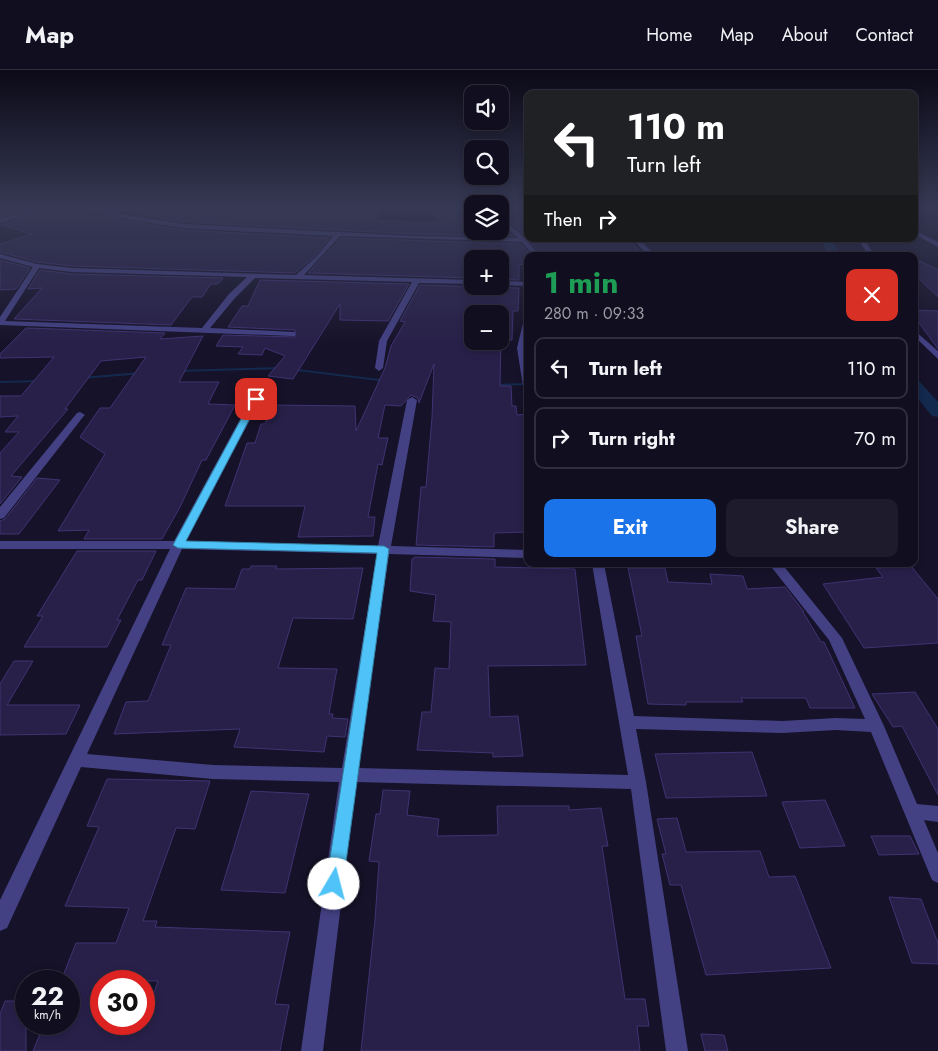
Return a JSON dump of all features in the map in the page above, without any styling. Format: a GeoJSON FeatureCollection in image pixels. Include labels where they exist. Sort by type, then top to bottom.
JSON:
{"type":"FeatureCollection","features":[{"type":"Feature","properties":{"kind":"street"},"geometry":{"type":"LineString","coordinates":[[298,277],[322,253]]}},
{"type":"Feature","properties":{"kind":"street"},"geometry":{"type":"LineString","coordinates":[[0,256],[37,266],[72,270],[464,282]]}},
{"type":"Feature","properties":{"kind":"street"},"geometry":{"type":"LineString","coordinates":[[0,323],[37,266]]}},
{"type":"Feature","properties":{"kind":"street"},"geometry":{"type":"LineString","coordinates":[[205,329],[232,296],[253,276]]}},
{"type":"Feature","properties":{"kind":"street"},"geometry":{"type":"LineString","coordinates":[[379,368],[384,341],[416,281]]}},
{"type":"Feature","properties":{"kind":"street"},"geometry":{"type":"LineString","coordinates":[[509,283],[524,284]]}},
{"type":"Feature","properties":{"kind":"street"},"geometry":{"type":"LineString","coordinates":[[0,323],[205,329],[292,334]]}},
{"type":"Feature","properties":{"kind":"street"},"geometry":{"type":"LineString","coordinates":[[524,335],[521,348],[524,364]]}},
{"type":"Feature","properties":{"kind":"street"},"geometry":{"type":"LineString","coordinates":[[918,336],[938,356]]}},
{"type":"Feature","properties":{"kind":"street"},"geometry":{"type":"LineString","coordinates":[[0,921],[178,545],[256,399]]}},
{"type":"Feature","properties":{"kind":"street"},"geometry":{"type":"LineString","coordinates":[[312,1051],[349,773],[384,549],[412,400]]}},
{"type":"Feature","properties":{"kind":"street"},"geometry":{"type":"LineString","coordinates":[[0,516],[80,415]]}},
{"type":"Feature","properties":{"kind":"street"},"geometry":{"type":"LineString","coordinates":[[0,545],[178,545],[524,554]]}},
{"type":"Feature","properties":{"kind":"street"},"geometry":{"type":"LineString","coordinates":[[599,567],[638,782],[677,1051]]}},
{"type":"Feature","properties":{"kind":"street"},"geometry":{"type":"LineString","coordinates":[[777,567],[835,638],[876,726],[938,874]]}},
{"type":"Feature","properties":{"kind":"street"},"geometry":{"type":"LineString","coordinates":[[627,722],[782,727],[836,724],[876,726]]}},
{"type":"Feature","properties":{"kind":"street"},"geometry":{"type":"LineString","coordinates":[[75,760],[213,772],[349,773],[638,782]]}},
{"type":"Feature","properties":{"kind":"street"},"geometry":{"type":"LineString","coordinates":[[910,811],[938,814]]}},
{"type":"Feature","properties":{"kind":"building"},"geometry":{"type":"Polygon","coordinates":[[[3,253],[318,253],[295,273],[72,266],[37,262],[3,253]]]}},
{"type":"Feature","properties":{"kind":"building"},"geometry":{"type":"Polygon","coordinates":[[[327,253],[464,253],[464,278],[308,273],[327,253]]]}},
{"type":"Feature","properties":{"kind":"building"},"geometry":{"type":"Polygon","coordinates":[[[509,253],[524,253],[524,265],[519,264],[519,280],[509,279],[509,253]]]}},
{"type":"Feature","properties":{"kind":"building"},"geometry":{"type":"Polygon","coordinates":[[[0,260],[30,268],[16,289],[0,290],[0,260]]]}},
{"type":"Feature","properties":{"kind":"building"},"geometry":{"type":"Polygon","coordinates":[[[918,260],[938,270],[938,297],[918,278],[918,260]]]}},
{"type":"Feature","properties":{"kind":"building"},"geometry":{"type":"Polygon","coordinates":[[[40,270],[72,274],[223,278],[218,284],[211,284],[202,297],[192,297],[171,325],[14,319],[42,288],[28,289],[40,270]]]}},
{"type":"Feature","properties":{"kind":"building"},"geometry":{"type":"Polygon","coordinates":[[[260,280],[409,284],[388,321],[340,320],[340,304],[293,379],[268,376],[285,356],[265,348],[262,355],[238,354],[243,347],[216,346],[223,335],[296,337],[295,330],[228,327],[242,306],[248,306],[260,280]]]}},
{"type":"Feature","properties":{"kind":"building"},"geometry":{"type":"Polygon","coordinates":[[[420,285],[464,286],[464,295],[509,295],[509,288],[519,288],[518,311],[513,311],[512,340],[509,340],[509,305],[464,305],[464,350],[501,350],[500,386],[511,386],[512,406],[516,406],[517,415],[524,414],[524,532],[494,533],[494,547],[416,545],[421,487],[426,487],[432,418],[434,364],[419,403],[418,398],[411,395],[401,406],[385,405],[378,438],[388,438],[382,465],[378,464],[368,517],[375,517],[373,536],[298,537],[305,506],[225,506],[247,443],[255,443],[261,424],[265,424],[272,405],[355,406],[356,431],[385,368],[391,346],[405,322],[400,321],[420,285]]]}},
{"type":"Feature","properties":{"kind":"building"},"geometry":{"type":"Polygon","coordinates":[[[918,310],[938,311],[938,349],[918,322],[918,310]]]}},
{"type":"Feature","properties":{"kind":"building"},"geometry":{"type":"Polygon","coordinates":[[[26,328],[165,333],[160,339],[203,336],[179,382],[219,382],[208,404],[235,405],[206,460],[202,460],[180,507],[162,539],[84,539],[89,530],[58,531],[105,454],[80,437],[100,408],[110,408],[146,357],[101,361],[65,409],[68,409],[11,476],[22,477],[0,504],[0,453],[19,432],[5,432],[18,416],[0,417],[0,396],[21,396],[54,357],[0,358],[0,354],[26,328]]]}},
{"type":"Feature","properties":{"kind":"building"},"geometry":{"type":"Polygon","coordinates":[[[37,478],[60,480],[19,534],[0,534],[0,521],[5,519],[37,478]]]}},
{"type":"Feature","properties":{"kind":"building"},"geometry":{"type":"Polygon","coordinates":[[[77,551],[156,551],[142,580],[138,580],[117,620],[121,620],[107,647],[24,647],[43,616],[37,616],[77,551]]]}},
{"type":"Feature","properties":{"kind":"building"},"geometry":{"type":"Polygon","coordinates":[[[415,557],[495,559],[495,567],[575,569],[586,665],[488,666],[490,717],[518,716],[523,756],[493,757],[493,753],[417,750],[422,712],[431,712],[435,668],[449,669],[451,622],[433,621],[436,595],[410,591],[412,559],[415,557]]]}},
{"type":"Feature","properties":{"kind":"building"},"geometry":{"type":"Polygon","coordinates":[[[251,566],[277,566],[276,569],[363,568],[353,619],[293,618],[278,668],[337,669],[329,714],[333,714],[332,718],[348,719],[345,737],[327,736],[324,752],[234,747],[240,729],[114,734],[126,702],[148,701],[171,645],[162,645],[186,588],[235,589],[242,569],[250,569],[251,566]]]}},
{"type":"Feature","properties":{"kind":"building"},"geometry":{"type":"Polygon","coordinates":[[[912,567],[938,599],[938,643],[864,648],[823,584],[883,577],[876,568],[912,567]]]}},
{"type":"Feature","properties":{"kind":"building"},"geometry":{"type":"Polygon","coordinates":[[[628,568],[665,568],[668,582],[712,584],[710,574],[743,576],[747,589],[785,587],[804,612],[821,642],[824,642],[855,708],[810,708],[806,698],[741,698],[743,702],[686,702],[686,705],[648,704],[636,636],[642,636],[628,568]]]}},
{"type":"Feature","properties":{"kind":"building"},"geometry":{"type":"Polygon","coordinates":[[[14,661],[33,661],[7,705],[80,705],[66,734],[0,735],[0,684],[14,661]]]}},
{"type":"Feature","properties":{"kind":"building"},"geometry":{"type":"Polygon","coordinates":[[[915,692],[938,729],[938,795],[902,726],[893,727],[872,694],[915,692]]]}},
{"type":"Feature","properties":{"kind":"building"},"geometry":{"type":"Polygon","coordinates":[[[752,752],[767,796],[666,798],[655,754],[752,752]]]}},
{"type":"Feature","properties":{"kind":"building"},"geometry":{"type":"Polygon","coordinates":[[[107,779],[210,781],[195,829],[176,828],[143,921],[157,921],[155,927],[290,932],[275,1004],[289,1005],[280,1051],[33,1051],[40,1035],[80,1035],[80,970],[65,970],[76,943],[116,943],[129,908],[65,906],[99,827],[87,826],[107,779]]]}},
{"type":"Feature","properties":{"kind":"building"},"geometry":{"type":"Polygon","coordinates":[[[383,790],[410,791],[407,815],[439,819],[437,836],[498,835],[497,806],[569,806],[569,810],[601,808],[608,846],[602,846],[625,999],[645,999],[649,1026],[637,1026],[640,1051],[361,1051],[375,920],[379,862],[369,861],[376,814],[380,814],[383,790]]]}},
{"type":"Feature","properties":{"kind":"building"},"geometry":{"type":"Polygon","coordinates":[[[251,791],[309,794],[285,893],[221,890],[251,791]]]}},
{"type":"Feature","properties":{"kind":"building"},"geometry":{"type":"Polygon","coordinates":[[[825,800],[845,846],[800,848],[782,802],[825,800]]]}},
{"type":"Feature","properties":{"kind":"building"},"geometry":{"type":"Polygon","coordinates":[[[677,818],[686,852],[760,851],[769,877],[795,876],[831,968],[706,975],[681,885],[670,885],[662,854],[666,854],[657,819],[677,818]]]}},
{"type":"Feature","properties":{"kind":"building"},"geometry":{"type":"Polygon","coordinates":[[[871,836],[910,836],[919,854],[879,855],[871,836]]]}},
{"type":"Feature","properties":{"kind":"building"},"geometry":{"type":"Polygon","coordinates":[[[889,897],[921,899],[938,943],[938,964],[912,963],[889,897]]]}},
{"type":"Feature","properties":{"kind":"building"},"geometry":{"type":"Polygon","coordinates":[[[5,1001],[15,1001],[15,1035],[26,1035],[26,1051],[0,1051],[0,1014],[5,1001]]]}},
{"type":"Feature","properties":{"kind":"building"},"geometry":{"type":"Polygon","coordinates":[[[701,1034],[724,1035],[728,1051],[705,1051],[701,1034]]]}},
{"type":"Feature","properties":{"kind":"waterway"},"geometry":{"type":"LineString","coordinates":[[178,371],[281,368],[387,381]]}},
{"type":"Feature","properties":{"kind":"waterway"},"geometry":{"type":"LineString","coordinates":[[81,378],[141,373]]}},
{"type":"Feature","properties":{"kind":"waterway"},"geometry":{"type":"LineString","coordinates":[[0,382],[41,381]]}},
{"type":"Feature","properties":{"kind":"waterway"},"geometry":{"type":"LineString","coordinates":[[492,385],[524,384]]}},
{"type":"Feature","properties":{"kind":"waterway"},"geometry":{"type":"LineString","coordinates":[[918,390],[938,412]]}},
{"type":"Feature","properties":{"kind":"route"},"geometry":{"type":"LineString","coordinates":[[256,399],[178,545],[384,549],[349,773],[334,884]]}}]}
